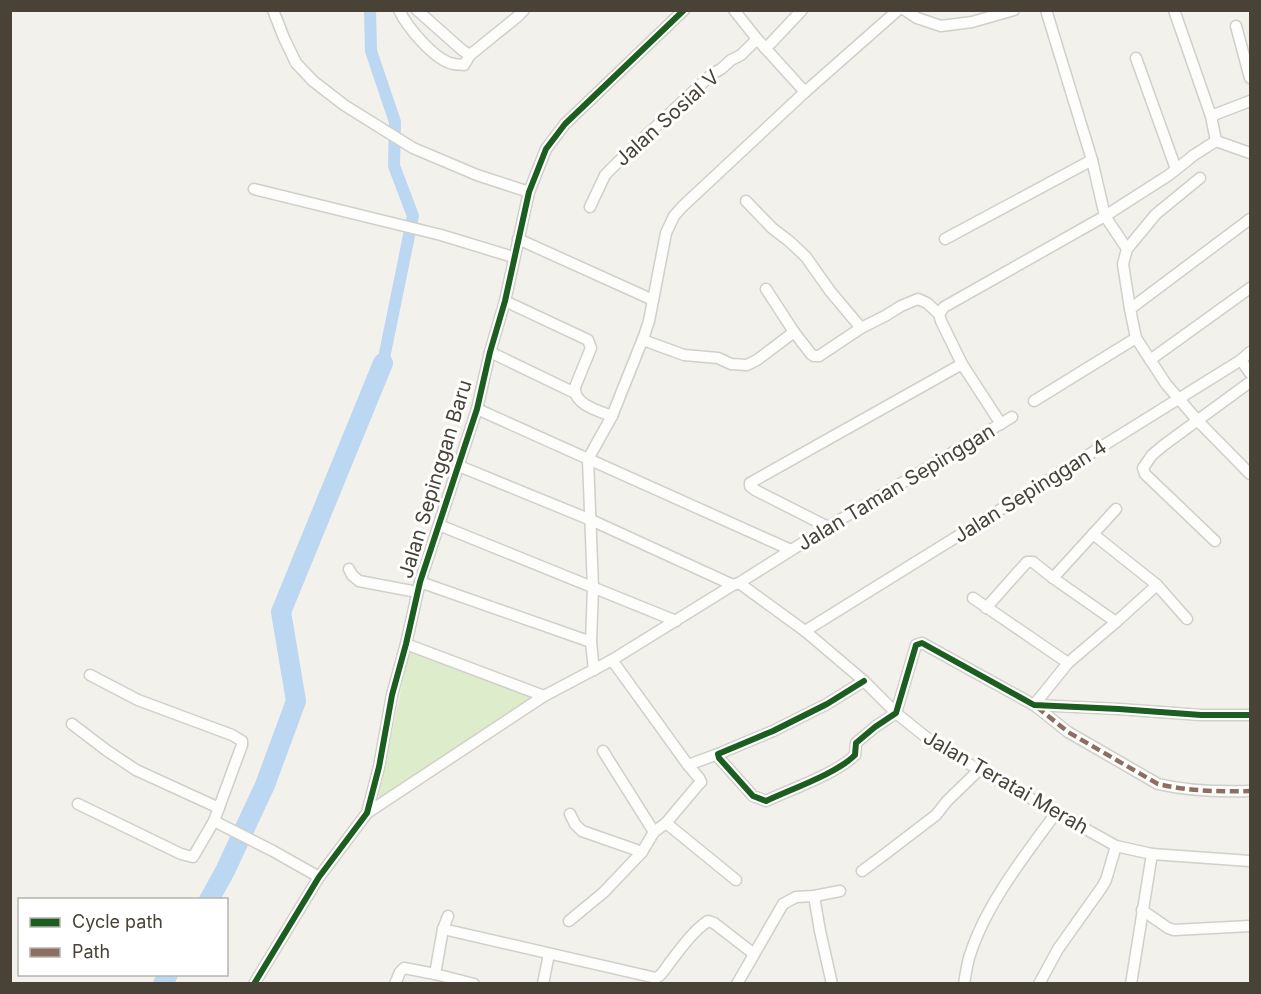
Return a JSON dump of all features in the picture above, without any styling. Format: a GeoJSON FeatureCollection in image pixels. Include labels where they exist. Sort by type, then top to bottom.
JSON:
{"type":"FeatureCollection","features":[{"type":"Feature","properties":{"kind":"street"},"geometry":{"type":"LineString","coordinates":[[273,10],[290,52],[304,72],[328,93],[413,148],[477,175],[529,192]]}},
{"type":"Feature","properties":{"kind":"street"},"geometry":{"type":"LineString","coordinates":[[399,10],[413,32],[439,56],[452,64],[464,64],[470,55],[517,13]]}},
{"type":"Feature","properties":{"kind":"street"},"geometry":{"type":"LineString","coordinates":[[417,10],[470,55]]}},
{"type":"Feature","properties":{"kind":"street","name":"Jalan Sepinggan Baru"},"geometry":{"type":"LineString","coordinates":[[255,984],[320,877],[367,813],[379,767],[392,695],[419,587],[477,410],[490,352],[505,301],[529,192],[546,149],[565,124],[684,10]]}},
{"type":"Feature","properties":{"kind":"street"},"geometry":{"type":"LineString","coordinates":[[734,10],[805,92]]}},
{"type":"Feature","properties":{"kind":"street"},"geometry":{"type":"LineString","coordinates":[[765,48],[802,10]]}},
{"type":"Feature","properties":{"kind":"street"},"geometry":{"type":"LineString","coordinates":[[594,670],[591,642],[593,588],[588,459],[612,416],[643,340],[649,321],[666,233],[674,216],[683,206],[805,92],[898,10]]}},
{"type":"Feature","properties":{"kind":"street"},"geometry":{"type":"LineString","coordinates":[[905,10],[917,18],[941,26],[972,22],[1014,10]]}},
{"type":"Feature","properties":{"kind":"street"},"geometry":{"type":"LineString","coordinates":[[1046,10],[1092,160],[1105,216],[1126,246]]}},
{"type":"Feature","properties":{"kind":"street"},"geometry":{"type":"LineString","coordinates":[[1174,10],[1211,116],[1216,141]]}},
{"type":"Feature","properties":{"kind":"street"},"geometry":{"type":"LineString","coordinates":[[1236,26],[1251,78]]}},
{"type":"Feature","properties":{"kind":"street","name":"Jalan Sosial V"},"geometry":{"type":"LineString","coordinates":[[590,207],[605,175],[712,74],[746,51],[757,39]]}},
{"type":"Feature","properties":{"kind":"street"},"geometry":{"type":"LineString","coordinates":[[1136,58],[1176,169]]}},
{"type":"Feature","properties":{"kind":"street"},"geometry":{"type":"LineString","coordinates":[[1211,116],[1251,101]]}},
{"type":"Feature","properties":{"kind":"street"},"geometry":{"type":"LineString","coordinates":[[766,289],[811,354],[819,356],[861,328],[918,299],[927,303],[939,314],[944,307],[1105,216],[1216,141]]}},
{"type":"Feature","properties":{"kind":"street"},"geometry":{"type":"LineString","coordinates":[[1216,141],[1251,153]]}},
{"type":"Feature","properties":{"kind":"street"},"geometry":{"type":"LineString","coordinates":[[945,239],[1092,160]]}},
{"type":"Feature","properties":{"kind":"street"},"geometry":{"type":"LineString","coordinates":[[1200,178],[1156,214],[1126,246],[1123,264],[1130,309],[1136,338],[1166,384],[1198,421],[1251,474]]}},
{"type":"Feature","properties":{"kind":"street"},"geometry":{"type":"LineString","coordinates":[[254,189],[396,223],[513,257]]}},
{"type":"Feature","properties":{"kind":"street"},"geometry":{"type":"LineString","coordinates":[[746,201],[772,228],[806,257],[830,291],[861,328]]}},
{"type":"Feature","properties":{"kind":"street"},"geometry":{"type":"LineString","coordinates":[[1130,309],[1251,219]]}},
{"type":"Feature","properties":{"kind":"street"},"geometry":{"type":"LineString","coordinates":[[518,239],[653,300]]}},
{"type":"Feature","properties":{"kind":"street"},"geometry":{"type":"LineString","coordinates":[[1150,360],[1251,288]]}},
{"type":"Feature","properties":{"kind":"street"},"geometry":{"type":"LineString","coordinates":[[505,301],[588,340],[591,348],[574,393]]}},
{"type":"Feature","properties":{"kind":"street","name":"Jalan Taman Sepinggan"},"geometry":{"type":"LineString","coordinates":[[367,813],[544,696],[612,660],[1001,424],[962,364],[939,314]]}},
{"type":"Feature","properties":{"kind":"street"},"geometry":{"type":"LineString","coordinates":[[643,340],[684,355],[717,358],[731,364],[747,365],[794,332]]}},
{"type":"Feature","properties":{"kind":"street"},"geometry":{"type":"LineString","coordinates":[[1034,401],[1136,338]]}},
{"type":"Feature","properties":{"kind":"street"},"geometry":{"type":"LineString","coordinates":[[490,352],[574,393],[577,398],[592,408],[612,416]]}},
{"type":"Feature","properties":{"kind":"street","name":"Jalan Sepinggan 4"},"geometry":{"type":"LineString","coordinates":[[805,631],[1251,352]]}},
{"type":"Feature","properties":{"kind":"street"},"geometry":{"type":"LineString","coordinates":[[1241,360],[1251,373]]}},
{"type":"Feature","properties":{"kind":"street"},"geometry":{"type":"LineString","coordinates":[[828,527],[755,490],[750,483],[962,364]]}},
{"type":"Feature","properties":{"kind":"street"},"geometry":{"type":"LineString","coordinates":[[1215,541],[1145,474],[1143,468],[1152,454],[1251,382]]}},
{"type":"Feature","properties":{"kind":"street"},"geometry":{"type":"LineString","coordinates":[[477,410],[791,550]]}},
{"type":"Feature","properties":{"kind":"street"},"geometry":{"type":"LineString","coordinates":[[1001,424],[1012,417]]}},
{"type":"Feature","properties":{"kind":"street","name":"Jalan Teratai Merah"},"geometry":{"type":"LineString","coordinates":[[459,466],[591,519],[736,584],[805,631],[864,681],[896,713],[937,746],[1116,846],[1152,854],[1251,861]]}},
{"type":"Feature","properties":{"kind":"street"},"geometry":{"type":"LineString","coordinates":[[1053,578],[1116,509]]}},
{"type":"Feature","properties":{"kind":"street"},"geometry":{"type":"LineString","coordinates":[[439,525],[676,621]]}},
{"type":"Feature","properties":{"kind":"street"},"geometry":{"type":"LineString","coordinates":[[1093,534],[1157,585],[1186,619]]}},
{"type":"Feature","properties":{"kind":"street"},"geometry":{"type":"LineString","coordinates":[[986,608],[1027,562],[1033,562],[1116,622]]}},
{"type":"Feature","properties":{"kind":"street"},"geometry":{"type":"LineString","coordinates":[[349,569],[359,581],[419,587],[591,642]]}},
{"type":"Feature","properties":{"kind":"street"},"geometry":{"type":"LineString","coordinates":[[1034,705],[1068,663],[1157,585]]}},
{"type":"Feature","properties":{"kind":"street"},"geometry":{"type":"LineString","coordinates":[[973,598],[1068,663]]}},
{"type":"Feature","properties":{"kind":"street"},"geometry":{"type":"LineString","coordinates":[[718,754],[753,796],[766,801],[849,762],[855,755],[856,743],[896,713],[916,645],[922,643],[1034,705],[1068,732],[1158,784],[1175,788],[1228,792],[1251,791]]}},
{"type":"Feature","properties":{"kind":"street"},"geometry":{"type":"LineString","coordinates":[[406,644],[544,696]]}},
{"type":"Feature","properties":{"kind":"street"},"geometry":{"type":"LineString","coordinates":[[569,921],[604,892],[642,852],[654,832],[666,823],[701,782],[612,660]]}},
{"type":"Feature","properties":{"kind":"street"},"geometry":{"type":"LineString","coordinates":[[78,804],[181,854],[193,857],[217,823],[219,808],[242,745],[240,739],[232,735],[138,700],[90,675]]}},
{"type":"Feature","properties":{"kind":"street"},"geometry":{"type":"LineString","coordinates":[[688,765],[782,727],[827,704],[864,681]]}},
{"type":"Feature","properties":{"kind":"street"},"geometry":{"type":"LineString","coordinates":[[1034,705],[1201,716],[1251,715]]}},
{"type":"Feature","properties":{"kind":"street"},"geometry":{"type":"LineString","coordinates":[[72,724],[136,770],[219,808]]}},
{"type":"Feature","properties":{"kind":"street"},"geometry":{"type":"LineString","coordinates":[[603,751],[654,832]]}},
{"type":"Feature","properties":{"kind":"street"},"geometry":{"type":"LineString","coordinates":[[862,871],[936,815],[979,770]]}},
{"type":"Feature","properties":{"kind":"street"},"geometry":{"type":"LineString","coordinates":[[964,984],[971,952],[987,915],[1056,813]]}},
{"type":"Feature","properties":{"kind":"street"},"geometry":{"type":"LineString","coordinates":[[570,814],[582,831],[642,852]]}},
{"type":"Feature","properties":{"kind":"street"},"geometry":{"type":"LineString","coordinates":[[217,823],[320,877]]}},
{"type":"Feature","properties":{"kind":"street"},"geometry":{"type":"LineString","coordinates":[[666,823],[736,880]]}},
{"type":"Feature","properties":{"kind":"street"},"geometry":{"type":"LineString","coordinates":[[1039,984],[1058,949],[1102,888],[1116,846]]}},
{"type":"Feature","properties":{"kind":"street"},"geometry":{"type":"LineString","coordinates":[[1131,984],[1152,854]]}},
{"type":"Feature","properties":{"kind":"street"},"geometry":{"type":"LineString","coordinates":[[737,984],[783,904],[796,897],[840,891]]}},
{"type":"Feature","properties":{"kind":"street"},"geometry":{"type":"LineString","coordinates":[[814,896],[832,984]]}},
{"type":"Feature","properties":{"kind":"street"},"geometry":{"type":"LineString","coordinates":[[1142,910],[1174,930],[1251,926]]}},
{"type":"Feature","properties":{"kind":"street"},"geometry":{"type":"LineString","coordinates":[[435,974],[443,929],[448,916]]}},
{"type":"Feature","properties":{"kind":"street"},"geometry":{"type":"LineString","coordinates":[[443,929],[656,978],[662,974],[700,926],[708,921],[714,923],[754,954]]}},
{"type":"Feature","properties":{"kind":"street"},"geometry":{"type":"LineString","coordinates":[[543,984],[549,954]]}},
{"type":"Feature","properties":{"kind":"street"},"geometry":{"type":"LineString","coordinates":[[395,984],[404,968],[474,984]]}},
{"type":"Feature","properties":{"kind":"green space"},"geometry":{"type":"Polygon","coordinates":[[[409,651],[532,697],[378,800],[409,651]]]}},
{"type":"Feature","properties":{"kind":"waterway"},"geometry":{"type":"LineString","coordinates":[[370,10],[371,51],[395,122],[394,166],[413,216],[383,363]]}},
{"type":"Feature","properties":{"kind":"waterway"},"geometry":{"type":"LineString","coordinates":[[210,898],[265,785],[296,701],[281,612],[383,363]]}},
{"type":"Feature","properties":{"kind":"waterway"},"geometry":{"type":"LineString","coordinates":[[163,984],[167,976]]}},
{"type":"Feature","properties":{"kind":"marked path"},"geometry":{"type":"LineString","coordinates":[[1037,707],[1068,732],[1158,784],[1204,790],[1250,791]]}},
{"type":"Feature","properties":{"kind":"cycle path"},"geometry":{"type":"LineString","coordinates":[[254,984],[319,877],[367,813],[379,767],[392,695],[420,582],[477,409],[505,301],[529,192],[546,149],[565,124],[684,10]]}},
{"type":"Feature","properties":{"kind":"cycle path"},"geometry":{"type":"LineString","coordinates":[[864,681],[827,704],[773,731],[718,754],[719,758],[753,796],[766,801],[837,769],[855,755],[856,743],[896,713],[916,645],[922,643],[1034,705],[1201,715],[1250,715]]}}]}
